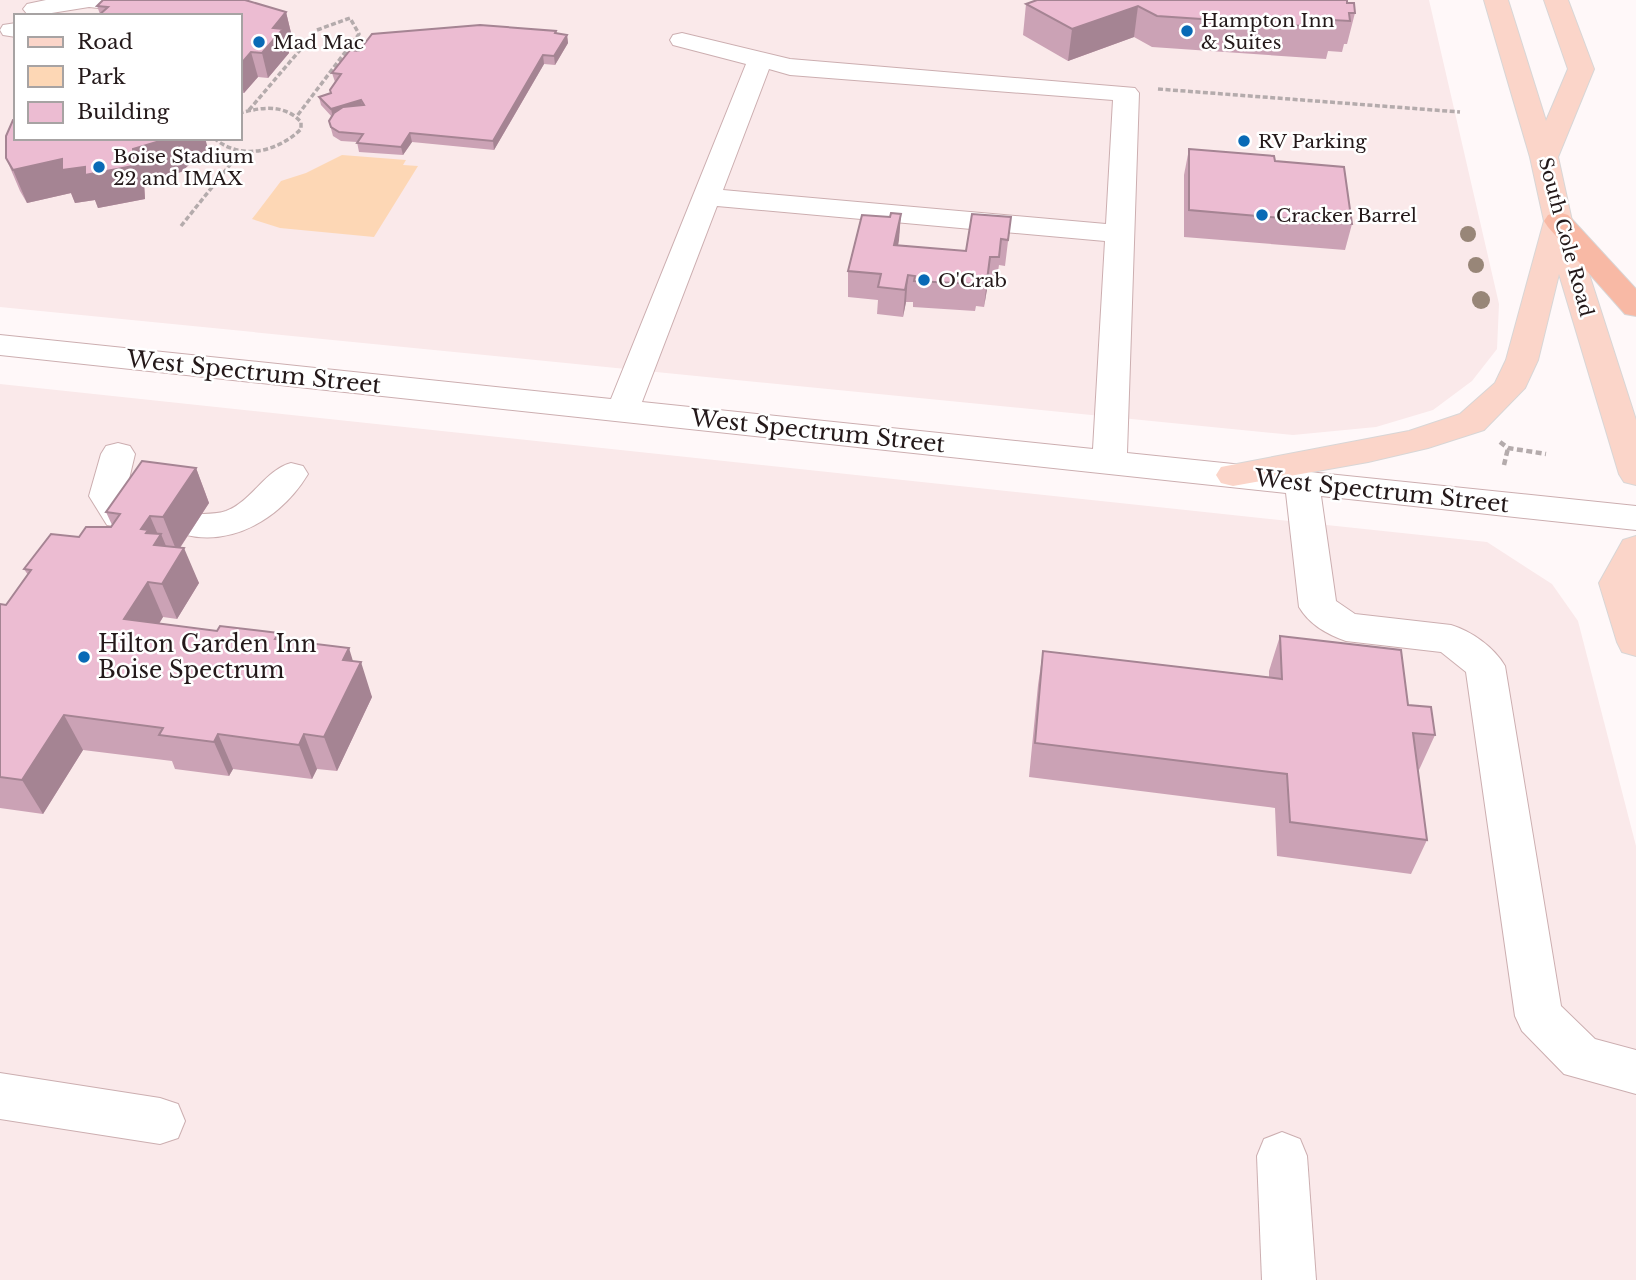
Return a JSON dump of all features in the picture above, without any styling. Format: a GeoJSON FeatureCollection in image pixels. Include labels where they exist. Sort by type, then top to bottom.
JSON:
{"type":"FeatureCollection","features":[{"type":"Feature","properties":{"kind":"highway"},"geometry":{"type":"LineString","coordinates":[[1558,221],[1636,307]]}},
{"type":"Feature","properties":{"kind":"main road","name":"South Cole Road"},"geometry":{"type":"LineString","coordinates":[[1496,0],[1544,157],[1558,221],[1636,474]]}},
{"type":"Feature","properties":{"kind":"main road"},"geometry":{"type":"LineString","coordinates":[[1544,157],[1581,69],[1556,0]]}},
{"type":"Feature","properties":{"kind":"main road"},"geometry":{"type":"LineString","coordinates":[[1233,475],[1392,446],[1472,422],[1509,388],[1522,360],[1558,221]]}},
{"type":"Feature","properties":{"kind":"main road"},"geometry":{"type":"LineString","coordinates":[[1636,549],[1618,583],[1636,642]]}},
{"type":"Feature","properties":{"kind":"street"},"geometry":{"type":"LineString","coordinates":[[35,9],[89,0],[116,2],[121,10],[117,14]]}},
{"type":"Feature","properties":{"kind":"street"},"geometry":{"type":"LineString","coordinates":[[682,40],[790,67],[1126,93],[1109,462]]}},
{"type":"Feature","properties":{"kind":"street"},"geometry":{"type":"LineString","coordinates":[[623,410],[760,60]]}},
{"type":"Feature","properties":{"kind":"street"},"geometry":{"type":"LineString","coordinates":[[706,197],[1119,234]]}},
{"type":"Feature","properties":{"kind":"street","name":"West Spectrum Street"},"geometry":{"type":"LineString","coordinates":[[0,345],[1636,519]]}},
{"type":"Feature","properties":{"kind":"street"},"geometry":{"type":"LineString","coordinates":[[118,454],[107,496],[120,516],[141,518]]}},
{"type":"Feature","properties":{"kind":"street"},"geometry":{"type":"LineString","coordinates":[[195,525],[215,527],[250,516],[292,474]]}},
{"type":"Feature","properties":{"kind":"street"},"geometry":{"type":"LineString","coordinates":[[1302,482],[1318,607],[1346,627],[1451,639],[1485,666],[1539,1016],[1581,1058],[1636,1072]]}},
{"type":"Feature","properties":{"kind":"street"},"geometry":{"type":"LineString","coordinates":[[0,1096],[160,1121]]}},
{"type":"Feature","properties":{"kind":"street"},"geometry":{"type":"LineString","coordinates":[[1282,1156],[1289,1280]]}},
{"type":"Feature","properties":{"kind":"path"},"geometry":{"type":"LineString","coordinates":[[249,110],[317,30],[350,18],[359,34],[297,116]]}},
{"type":"Feature","properties":{"kind":"path"},"geometry":{"type":"LineString","coordinates":[[1157,97],[1157,89],[1460,112]]}},
{"type":"Feature","properties":{"kind":"path"},"geometry":{"type":"LineString","coordinates":[[216,140],[220,145],[241,151],[271,148],[295,137],[301,129],[297,116],[276,108],[242,112]]}},
{"type":"Feature","properties":{"kind":"path"},"geometry":{"type":"LineString","coordinates":[[181,226],[241,151]]}},
{"type":"Feature","properties":{"kind":"path"},"geometry":{"type":"LineString","coordinates":[[1491,434],[1508,448],[1546,454]]}},
{"type":"Feature","properties":{"kind":"path"},"geometry":{"type":"LineString","coordinates":[[1504,465],[1508,448]]}},
{"type":"Feature","properties":{"kind":"shaded area"},"geometry":{"type":"Polygon","coordinates":[[[0,0],[1429,0],[1499,304],[1497,349],[1472,381],[1433,410],[1376,427],[1293,435],[0,307],[0,0]]]}},
{"type":"Feature","properties":{"kind":"shaded area"},"geometry":{"type":"Polygon","coordinates":[[[0,384],[1487,542],[1552,584],[1578,621],[1636,846],[1636,1280],[0,1280],[0,384]]]}},
{"type":"Feature","properties":{"kind":"green space"},"geometry":{"type":"Polygon","coordinates":[[[342,155],[406,160],[403,165],[418,166],[374,237],[280,228],[252,219],[281,181],[306,173],[342,155]]]}},
{"type":"Feature","properties":{"kind":"building"},"geometry":{"type":"Polygon","coordinates":[[[103,0],[245,0],[286,12],[273,28],[283,29],[262,53],[251,52],[242,63],[242,14],[100,14],[108,7],[97,6],[103,0]]]}},
{"type":"Feature","properties":{"kind":"building"},"geometry":{"type":"Polygon","coordinates":[[[1037,0],[1347,0],[1347,3],[1354,3],[1355,13],[1349,13],[1350,21],[1333,20],[1334,28],[1157,16],[1138,6],[1072,29],[1026,4],[1037,0]]]}},
{"type":"Feature","properties":{"kind":"building"},"geometry":{"type":"Polygon","coordinates":[[[480,25],[556,31],[555,33],[567,35],[554,56],[543,55],[493,141],[410,133],[401,147],[357,143],[363,134],[339,132],[331,127],[329,121],[334,113],[343,107],[364,105],[361,100],[331,109],[319,97],[331,93],[330,90],[341,74],[332,73],[350,50],[359,51],[372,34],[480,25]]]}},
{"type":"Feature","properties":{"kind":"building"},"geometry":{"type":"Polygon","coordinates":[[[14,120],[14,140],[163,140],[133,149],[133,166],[85,175],[85,167],[62,170],[62,159],[13,170],[6,158],[6,136],[14,120]]]}},
{"type":"Feature","properties":{"kind":"building"},"geometry":{"type":"Polygon","coordinates":[[[1189,149],[1274,156],[1275,161],[1344,167],[1352,224],[1189,210],[1189,149]]]}},
{"type":"Feature","properties":{"kind":"building"},"geometry":{"type":"Polygon","coordinates":[[[891,213],[901,214],[894,245],[966,251],[972,214],[1011,217],[1008,240],[1001,239],[999,257],[990,257],[987,280],[978,279],[977,284],[914,281],[915,276],[908,275],[905,290],[878,287],[881,274],[848,271],[862,215],[890,217],[891,213]]]}},
{"type":"Feature","properties":{"kind":"building","name":"Hilton Garden Inn Boise Spectrum"},"geometry":{"type":"Polygon","coordinates":[[[142,461],[196,468],[163,517],[150,516],[141,529],[148,530],[146,533],[161,534],[154,545],[184,548],[162,584],[148,582],[124,619],[217,631],[220,626],[279,633],[275,639],[349,648],[343,660],[361,662],[324,737],[304,734],[299,745],[218,734],[214,742],[159,735],[163,728],[64,715],[22,780],[0,777],[0,604],[6,605],[31,570],[24,569],[51,534],[79,537],[86,527],[111,527],[120,514],[106,512],[142,461]]]}},
{"type":"Feature","properties":{"kind":"building"},"geometry":{"type":"Polygon","coordinates":[[[1280,636],[1401,650],[1408,705],[1431,707],[1435,735],[1413,733],[1427,840],[1290,822],[1287,774],[1035,743],[1043,651],[1282,679],[1280,636]]]}},
{"type":"Feature","properties":{"kind":"place","name":"Hampton Inn & Suites"},"geometry":{"type":"Point","coordinates":[1187,31]}},
{"type":"Feature","properties":{"kind":"place","name":"Mad Mac"},"geometry":{"type":"Point","coordinates":[259,42]}},
{"type":"Feature","properties":{"kind":"place","name":"RV Parking"},"geometry":{"type":"Point","coordinates":[1244,141]}},
{"type":"Feature","properties":{"kind":"place","name":"Boise Stadium 22 and IMAX"},"geometry":{"type":"Point","coordinates":[99,167]}},
{"type":"Feature","properties":{"kind":"place","name":"Cracker Barrel"},"geometry":{"type":"Point","coordinates":[1262,215]}},
{"type":"Feature","properties":{"kind":"place","name":"O'Crab"},"geometry":{"type":"Point","coordinates":[924,280]}},
{"type":"Feature","properties":{"kind":"place","name":"Hilton Garden Inn Boise Spectrum"},"geometry":{"type":"Point","coordinates":[84,657]}}]}
